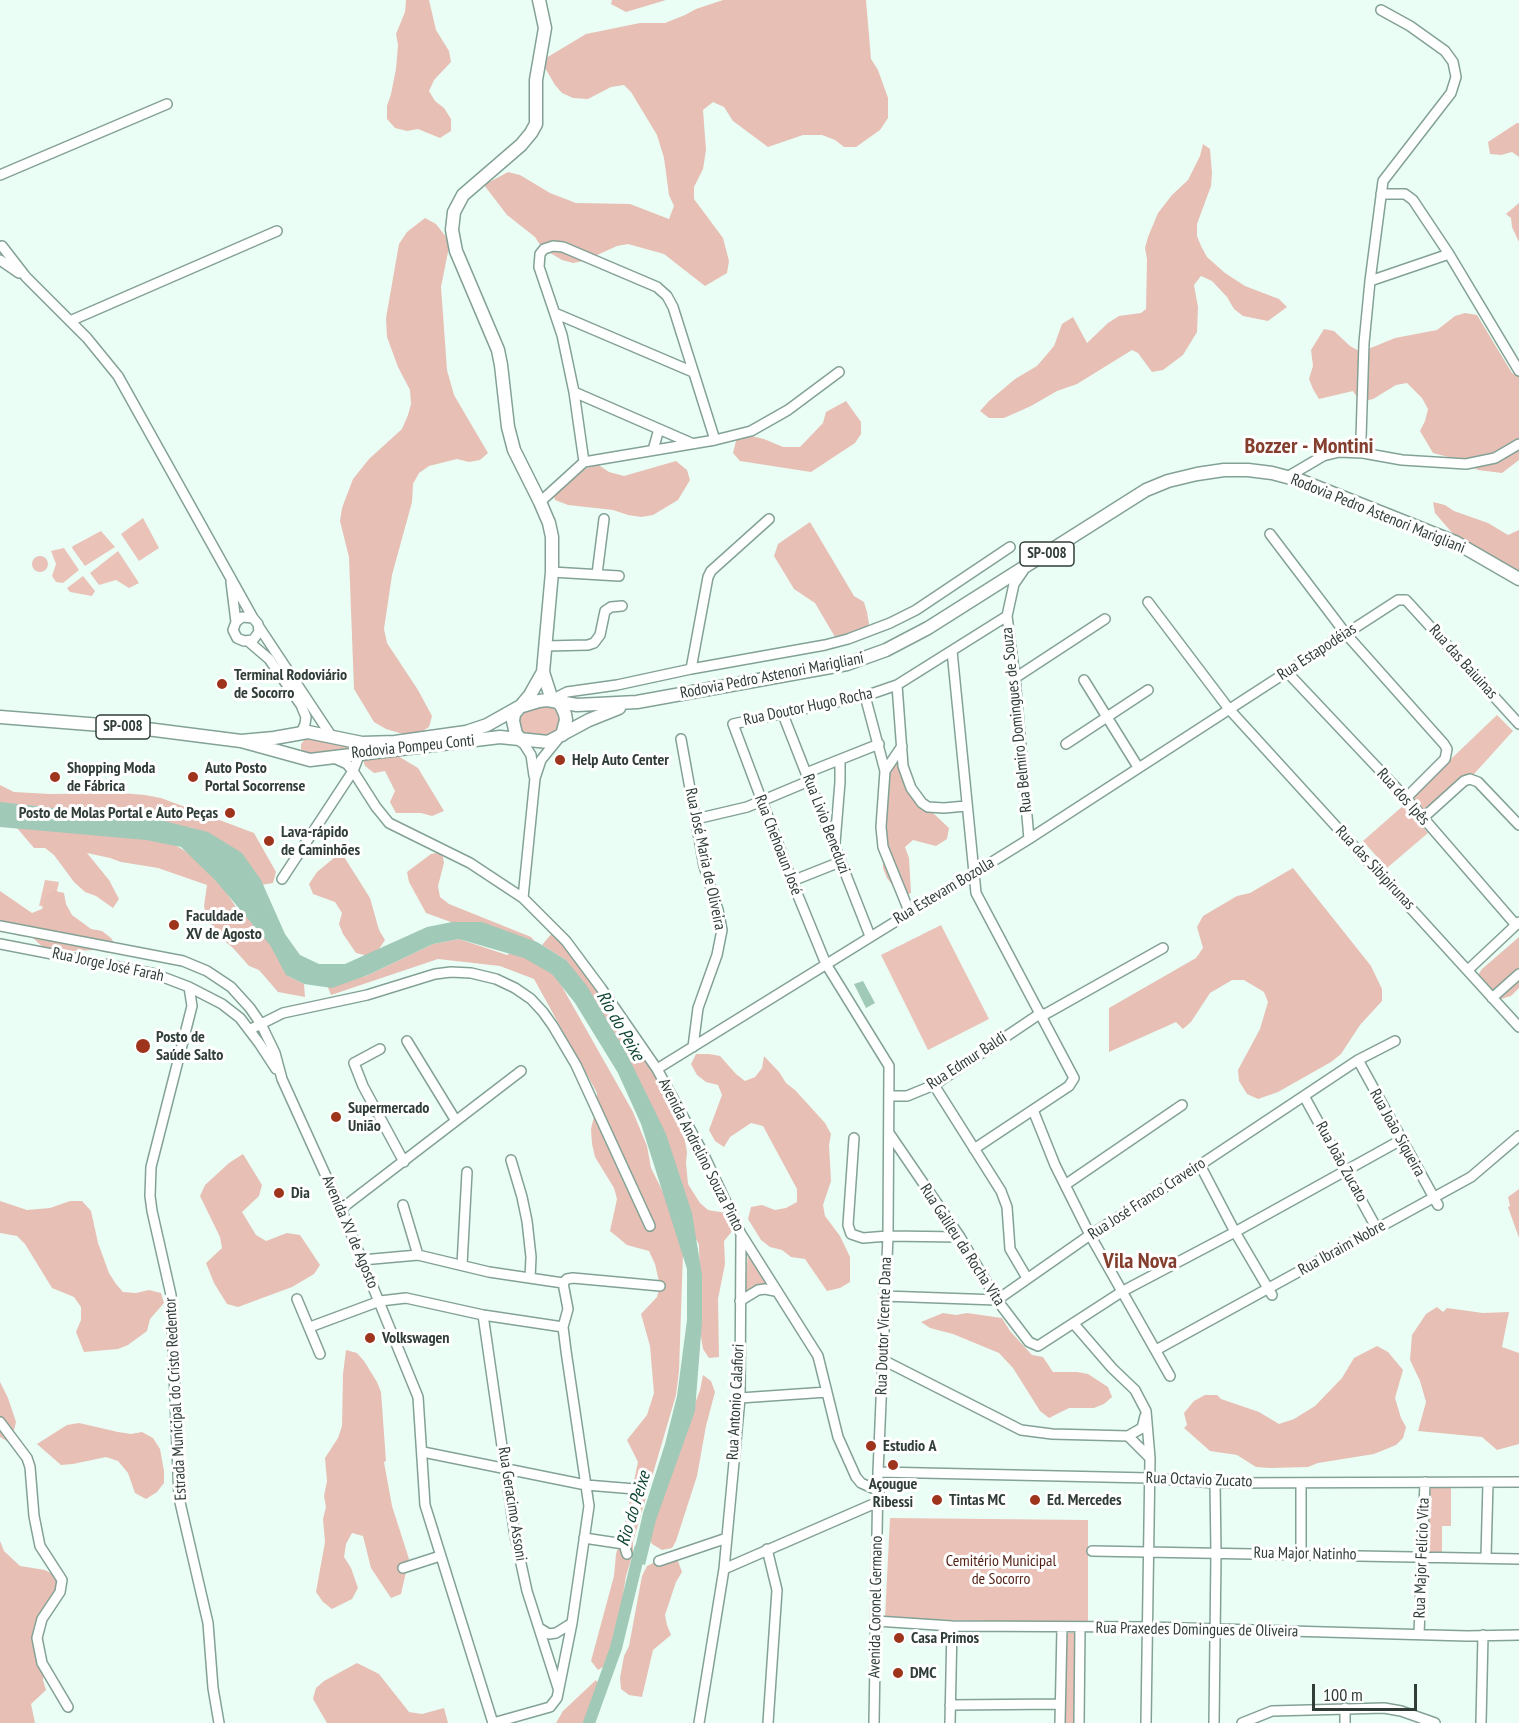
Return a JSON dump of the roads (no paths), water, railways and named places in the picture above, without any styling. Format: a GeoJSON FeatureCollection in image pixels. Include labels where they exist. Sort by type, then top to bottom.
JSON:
{"type":"FeatureCollection","features":[{"type":"Feature","properties":{"kind":"main road"},"geometry":{"type":"LineString","coordinates":[[522,741],[516,734],[514,714],[530,695],[543,672],[552,572],[552,537],[540,502],[514,450],[508,427],[498,350],[456,250],[452,230],[454,212],[463,195],[521,145],[536,124],[536,80],[544,28],[539,0]]}},
{"type":"Feature","properties":{"kind":"main road","name":"Rodovia Pedro Astenori Marigliani"},"geometry":{"type":"LineString","coordinates":[[519,707],[538,701],[577,705],[637,702],[825,668],[869,657],[928,628],[999,585],[1133,497],[1168,481],[1224,470],[1248,470],[1289,476],[1455,542],[1519,579]]}},
{"type":"Feature","properties":{"kind":"main road"},"geometry":{"type":"LineString","coordinates":[[543,672],[551,697],[561,705],[566,720],[562,735]]}},
{"type":"Feature","properties":{"kind":"main road","name":"Rodovia Pedro Astenori Marigliani"},"geometry":{"type":"LineString","coordinates":[[522,741],[548,742],[589,720],[637,702]]}},
{"type":"Feature","properties":{"kind":"main road","name":"Rodovia Pompeu Conti"},"geometry":{"type":"LineString","coordinates":[[301,733],[375,744],[437,737],[477,728],[519,707]]}},
{"type":"Feature","properties":{"kind":"main road","name":"SP-008"},"geometry":{"type":"LineString","coordinates":[[1,717],[140,728],[241,741],[288,753],[303,760]]}},
{"type":"Feature","properties":{"kind":"main road"},"geometry":{"type":"LineString","coordinates":[[301,733],[296,745],[303,760]]}},
{"type":"Feature","properties":{"kind":"main road","name":"SP-008"},"geometry":{"type":"LineString","coordinates":[[241,741],[301,733]]}},
{"type":"Feature","properties":{"kind":"main road","name":"Rodovia Pompeu Conti"},"geometry":{"type":"LineString","coordinates":[[303,760],[500,738],[522,741]]}},
{"type":"Feature","properties":{"kind":"street"},"geometry":{"type":"LineString","coordinates":[[1289,476],[1323,456],[1339,452],[1357,443],[1361,438],[1364,343],[1383,182],[1451,93],[1456,77],[1449,56],[1437,43],[1381,9]]}},
{"type":"Feature","properties":{"kind":"street"},"geometry":{"type":"LineString","coordinates":[[0,175],[167,104]]}},
{"type":"Feature","properties":{"kind":"street"},"geometry":{"type":"LineString","coordinates":[[1381,194],[1409,196],[1449,254],[1519,371]]}},
{"type":"Feature","properties":{"kind":"street"},"geometry":{"type":"LineString","coordinates":[[70,321],[277,231]]}},
{"type":"Feature","properties":{"kind":"street"},"geometry":{"type":"LineString","coordinates":[[1,244],[26,278],[107,360],[118,376],[253,618],[332,737]]}},
{"type":"Feature","properties":{"kind":"street"},"geometry":{"type":"LineString","coordinates":[[584,462],[574,392],[557,314],[539,267],[538,259],[544,249],[553,246],[563,247],[662,291],[673,307],[715,440]]}},
{"type":"Feature","properties":{"kind":"street"},"geometry":{"type":"LineString","coordinates":[[1370,281],[1449,254]]}},
{"type":"Feature","properties":{"kind":"street"},"geometry":{"type":"LineString","coordinates":[[0,260],[26,278]]}},
{"type":"Feature","properties":{"kind":"street"},"geometry":{"type":"LineString","coordinates":[[557,314],[693,372]]}},
{"type":"Feature","properties":{"kind":"street"},"geometry":{"type":"LineString","coordinates":[[540,502],[584,462],[715,440],[761,427],[839,372]]}},
{"type":"Feature","properties":{"kind":"street"},"geometry":{"type":"LineString","coordinates":[[574,392],[691,444]]}},
{"type":"Feature","properties":{"kind":"street"},"geometry":{"type":"LineString","coordinates":[[653,450],[659,429]]}},
{"type":"Feature","properties":{"kind":"street"},"geometry":{"type":"LineString","coordinates":[[1339,452],[1363,453],[1402,460],[1466,464],[1495,458],[1519,444]]}},
{"type":"Feature","properties":{"kind":"street"},"geometry":{"type":"LineString","coordinates":[[597,574],[604,519]]}},
{"type":"Feature","properties":{"kind":"street"},"geometry":{"type":"LineString","coordinates":[[691,669],[711,571],[769,519]]}},
{"type":"Feature","properties":{"kind":"street"},"geometry":{"type":"LineString","coordinates":[[1270,534],[1346,634],[1447,749],[1445,759],[1406,798]]}},
{"type":"Feature","properties":{"kind":"street"},"geometry":{"type":"LineString","coordinates":[[555,701],[567,692],[617,686],[691,669],[825,645],[869,632],[916,610],[1010,547]]}},
{"type":"Feature","properties":{"kind":"street","name":"Rua Belmiro Domingues de Souza"},"geometry":{"type":"LineString","coordinates":[[1029,566],[1018,577],[1007,616],[1015,678],[1029,838]]}},
{"type":"Feature","properties":{"kind":"street"},"geometry":{"type":"LineString","coordinates":[[552,572],[619,576]]}},
{"type":"Feature","properties":{"kind":"street"},"geometry":{"type":"LineString","coordinates":[[230,577],[236,622],[235,634],[239,639],[248,641],[269,659],[301,705],[306,717],[301,733]]}},
{"type":"Feature","properties":{"kind":"street"},"geometry":{"type":"LineString","coordinates":[[999,585],[1010,601]]}},
{"type":"Feature","properties":{"kind":"street","name":"Rua Estapodéias"},"geometry":{"type":"LineString","coordinates":[[1229,710],[1398,600],[1406,600]]}},
{"type":"Feature","properties":{"kind":"street","name":"Rua das Baiuinas"},"geometry":{"type":"LineString","coordinates":[[1406,600],[1519,724]]}},
{"type":"Feature","properties":{"kind":"street","name":"Rua das Sibipirunas"},"geometry":{"type":"LineString","coordinates":[[1148,602],[1229,710],[1519,1027]]}},
{"type":"Feature","properties":{"kind":"street"},"geometry":{"type":"LineString","coordinates":[[546,646],[594,643],[600,635],[605,611],[611,607],[622,606]]}},
{"type":"Feature","properties":{"kind":"street"},"geometry":{"type":"LineString","coordinates":[[236,622],[242,616],[253,618]]}},
{"type":"Feature","properties":{"kind":"street","name":"Rua Doutor Hugo Rocha"},"geometry":{"type":"LineString","coordinates":[[733,724],[865,696],[897,685],[1007,616]]}},
{"type":"Feature","properties":{"kind":"street"},"geometry":{"type":"LineString","coordinates":[[1015,678],[1105,620]]}},
{"type":"Feature","properties":{"kind":"street"},"geometry":{"type":"LineString","coordinates":[[248,641],[256,637],[259,627]]}},
{"type":"Feature","properties":{"kind":"street"},"geometry":{"type":"LineString","coordinates":[[952,651],[976,893],[1074,1078],[1069,1086],[974,1149]]}},
{"type":"Feature","properties":{"kind":"street","name":"Rua dos Ipês"},"geometry":{"type":"LineString","coordinates":[[1287,672],[1406,798],[1517,923]]}},
{"type":"Feature","properties":{"kind":"street"},"geometry":{"type":"LineString","coordinates":[[1084,680],[1138,768]]}},
{"type":"Feature","properties":{"kind":"street"},"geometry":{"type":"LineString","coordinates":[[897,685],[903,766],[907,779],[922,803],[935,808],[966,806]]}},
{"type":"Feature","properties":{"kind":"street"},"geometry":{"type":"LineString","coordinates":[[1066,744],[1148,690]]}},
{"type":"Feature","properties":{"kind":"street"},"geometry":{"type":"LineString","coordinates":[[865,696],[885,771],[881,827],[883,847],[909,911]]}},
{"type":"Feature","properties":{"kind":"street","name":"Rua Estevam Bozolla"},"geometry":{"type":"LineString","coordinates":[[657,1069],[1029,838],[1229,710]]}},
{"type":"Feature","properties":{"kind":"street","name":"Rua Livio Beneduzi"},"geometry":{"type":"LineString","coordinates":[[782,712],[870,936]]}},
{"type":"Feature","properties":{"kind":"street","name":"Rua Chehoaun José"},"geometry":{"type":"LineString","coordinates":[[733,724],[761,803],[826,964],[886,1059],[890,1074],[889,1096]]}},
{"type":"Feature","properties":{"kind":"street"},"geometry":{"type":"LineString","coordinates":[[523,898],[535,778],[541,760],[562,735]]}},
{"type":"Feature","properties":{"kind":"street","name":"Rua José Maria de Oliveira"},"geometry":{"type":"LineString","coordinates":[[681,739],[704,866],[722,930],[717,955],[698,1008],[693,1047]]}},
{"type":"Feature","properties":{"kind":"street"},"geometry":{"type":"LineString","coordinates":[[522,741],[531,755],[535,778]]}},
{"type":"Feature","properties":{"kind":"street"},"geometry":{"type":"LineString","coordinates":[[696,819],[761,803],[840,760],[879,744]]}},
{"type":"Feature","properties":{"kind":"street"},"geometry":{"type":"LineString","coordinates":[[885,771],[902,746]]}},
{"type":"Feature","properties":{"kind":"street"},"geometry":{"type":"LineString","coordinates":[[282,879],[353,771],[360,753]]}},
{"type":"Feature","properties":{"kind":"street","name":"Avenida Andrelino Souza Pinto"},"geometry":{"type":"LineString","coordinates":[[331,757],[347,764],[389,823],[470,862],[523,898],[566,941],[657,1069],[703,1153],[741,1234],[818,1356],[838,1437],[856,1477],[861,1483],[879,1491]]}},
{"type":"Feature","properties":{"kind":"street"},"geometry":{"type":"LineString","coordinates":[[835,845],[840,760]]}},
{"type":"Feature","properties":{"kind":"street"},"geometry":{"type":"LineString","coordinates":[[1423,818],[1464,781],[1470,779],[1478,782],[1519,825]]}},
{"type":"Feature","properties":{"kind":"street"},"geometry":{"type":"LineString","coordinates":[[792,881],[840,862]]}},
{"type":"Feature","properties":{"kind":"street"},"geometry":{"type":"LineString","coordinates":[[1468,969],[1517,923]]}},
{"type":"Feature","properties":{"kind":"street","name":"Avenida XV de Agosto"},"geometry":{"type":"LineString","coordinates":[[0,926],[183,961],[207,971],[231,987],[261,1024],[275,1053],[282,1079],[380,1301],[418,1397],[425,1505],[493,1723]]}},
{"type":"Feature","properties":{"kind":"street","name":"Rua Jorge José Farah"},"geometry":{"type":"LineString","coordinates":[[0,944],[155,974],[208,996],[232,1011],[249,1030],[282,1079]]}},
{"type":"Feature","properties":{"kind":"street","name":"Rua Edmur Baldi"},"geometry":{"type":"LineString","coordinates":[[889,1096],[907,1096],[934,1085],[1041,1015],[1163,948]]}},
{"type":"Feature","properties":{"kind":"street"},"geometry":{"type":"LineString","coordinates":[[249,1030],[283,1013],[367,995],[435,974],[471,973],[496,979],[531,999],[543,1012],[576,1065],[650,1226]]}},
{"type":"Feature","properties":{"kind":"street"},"geometry":{"type":"LineString","coordinates":[[1492,998],[1519,974]]}},
{"type":"Feature","properties":{"kind":"street","name":"Estrada Municipal do Cristo Redentor"},"geometry":{"type":"LineString","coordinates":[[189,987],[192,1006],[152,1167],[150,1196],[171,1295],[179,1498],[208,1623],[213,1688],[219,1723]]}},
{"type":"Feature","properties":{"kind":"street"},"geometry":{"type":"LineString","coordinates":[[192,1006],[208,996]]}},
{"type":"Feature","properties":{"kind":"street"},"geometry":{"type":"LineString","coordinates":[[407,1041],[456,1121]]}},
{"type":"Feature","properties":{"kind":"street","name":"Rua José Franco Craveiro"},"geometry":{"type":"LineString","coordinates":[[997,1300],[1090,1235],[1358,1060],[1395,1041]]}},
{"type":"Feature","properties":{"kind":"street"},"geometry":{"type":"LineString","coordinates":[[380,1049],[354,1063],[363,1086],[404,1162]]}},
{"type":"Feature","properties":{"kind":"street","name":"Rua João Siqueira"},"geometry":{"type":"LineString","coordinates":[[1358,1060],[1436,1201]]}},
{"type":"Feature","properties":{"kind":"street"},"geometry":{"type":"LineString","coordinates":[[340,1209],[521,1071]]}},
{"type":"Feature","properties":{"kind":"street"},"geometry":{"type":"LineString","coordinates":[[934,1085],[1002,1191],[1007,1207],[1010,1250],[1027,1278]]}},
{"type":"Feature","properties":{"kind":"street","name":"Rua Doutor Vicente Dana"},"geometry":{"type":"LineString","coordinates":[[879,1491],[884,1296],[888,1236],[889,1096]]}},
{"type":"Feature","properties":{"kind":"street","name":"Rua João Zucato"},"geometry":{"type":"LineString","coordinates":[[1304,1096],[1377,1229]]}},
{"type":"Feature","properties":{"kind":"street"},"geometry":{"type":"LineString","coordinates":[[1065,1185],[1182,1105]]}},
{"type":"Feature","properties":{"kind":"street"},"geometry":{"type":"LineString","coordinates":[[1033,1110],[1065,1185],[1090,1235],[1170,1376]]}},
{"type":"Feature","properties":{"kind":"street","name":"Rua Galileu da Rocha Vita"},"geometry":{"type":"LineString","coordinates":[[889,1133],[960,1237],[997,1300],[1029,1342],[1038,1346],[1044,1344],[1074,1324]]}},
{"type":"Feature","properties":{"kind":"street","name":"Rua Ibraim Nobre"},"geometry":{"type":"LineString","coordinates":[[1156,1350],[1270,1291],[1377,1229],[1436,1201],[1472,1177],[1519,1136]]}},
{"type":"Feature","properties":{"kind":"street"},"geometry":{"type":"LineString","coordinates":[[854,1138],[850,1231],[863,1238],[960,1237]]}},
{"type":"Feature","properties":{"kind":"street"},"geometry":{"type":"LineString","coordinates":[[1146,1723],[1150,1458],[1146,1411],[1135,1390],[1112,1368],[1074,1324],[1123,1291],[1401,1140]]}},
{"type":"Feature","properties":{"kind":"street"},"geometry":{"type":"LineString","coordinates":[[888,1162],[898,1157],[905,1158]]}},
{"type":"Feature","properties":{"kind":"street"},"geometry":{"type":"LineString","coordinates":[[511,1160],[522,1197],[526,1221],[531,1257],[530,1278]]}},
{"type":"Feature","properties":{"kind":"street"},"geometry":{"type":"LineString","coordinates":[[1200,1165],[1235,1232],[1270,1291]]}},
{"type":"Feature","properties":{"kind":"street"},"geometry":{"type":"LineString","coordinates":[[462,1265],[467,1172]]}},
{"type":"Feature","properties":{"kind":"street"},"geometry":{"type":"LineString","coordinates":[[403,1204],[418,1255]]}},
{"type":"Feature","properties":{"kind":"street","name":"Rua Antonio Calafiori"},"geometry":{"type":"LineString","coordinates":[[699,1723],[724,1569],[740,1398],[741,1234]]}},
{"type":"Feature","properties":{"kind":"street"},"geometry":{"type":"LineString","coordinates":[[362,1260],[418,1255],[489,1272],[563,1283]]}},
{"type":"Feature","properties":{"kind":"street"},"geometry":{"type":"LineString","coordinates":[[563,1283],[573,1278],[660,1286]]}},
{"type":"Feature","properties":{"kind":"street"},"geometry":{"type":"LineString","coordinates":[[493,1723],[550,1707],[557,1698],[572,1623],[589,1506],[563,1327],[568,1309],[563,1283]]}},
{"type":"Feature","properties":{"kind":"street"},"geometry":{"type":"LineString","coordinates":[[740,1300],[765,1288],[775,1291]]}},
{"type":"Feature","properties":{"kind":"street"},"geometry":{"type":"LineString","coordinates":[[884,1296],[997,1300]]}},
{"type":"Feature","properties":{"kind":"street"},"geometry":{"type":"LineString","coordinates":[[310,1327],[380,1301],[406,1298],[483,1315],[563,1327]]}},
{"type":"Feature","properties":{"kind":"street"},"geometry":{"type":"LineString","coordinates":[[297,1299],[320,1353]]}},
{"type":"Feature","properties":{"kind":"street","name":"Rua Geracimo Assoni"},"geometry":{"type":"LineString","coordinates":[[483,1315],[515,1536],[527,1591],[558,1689]]}},
{"type":"Feature","properties":{"kind":"street"},"geometry":{"type":"LineString","coordinates":[[883,1360],[1021,1430],[1052,1434],[1128,1436],[1142,1428],[1146,1411]]}},
{"type":"Feature","properties":{"kind":"street"},"geometry":{"type":"LineString","coordinates":[[740,1398],[827,1392]]}},
{"type":"Feature","properties":{"kind":"street"},"geometry":{"type":"LineString","coordinates":[[0,1422],[27,1458],[40,1546],[62,1580],[60,1592],[42,1619],[37,1638],[42,1663],[68,1707]]}},
{"type":"Feature","properties":{"kind":"street"},"geometry":{"type":"LineString","coordinates":[[1128,1436],[1150,1458]]}},
{"type":"Feature","properties":{"kind":"street"},"geometry":{"type":"LineString","coordinates":[[423,1452],[586,1485],[635,1489]]}},
{"type":"Feature","properties":{"kind":"street","name":"Rua Octavio Zucato"},"geometry":{"type":"LineString","coordinates":[[878,1472],[1149,1478],[1215,1483],[1519,1482]]}},
{"type":"Feature","properties":{"kind":"street","name":"Rua Major Felício Vita"},"geometry":{"type":"LineString","coordinates":[[1419,1634],[1425,1482]]}},
{"type":"Feature","properties":{"kind":"street"},"geometry":{"type":"LineString","coordinates":[[1214,1723],[1215,1483]]}},
{"type":"Feature","properties":{"kind":"street"},"geometry":{"type":"LineString","coordinates":[[1301,1483],[1301,1554]]}},
{"type":"Feature","properties":{"kind":"street"},"geometry":{"type":"LineString","coordinates":[[1486,1557],[1488,1483]]}},
{"type":"Feature","properties":{"kind":"street","name":"Avenida Coronel Germano"},"geometry":{"type":"LineString","coordinates":[[874,1723],[879,1491]]}},
{"type":"Feature","properties":{"kind":"street"},"geometry":{"type":"LineString","coordinates":[[724,1569],[878,1502]]}},
{"type":"Feature","properties":{"kind":"street"},"geometry":{"type":"LineString","coordinates":[[584,1538],[624,1544],[627,1554]]}},
{"type":"Feature","properties":{"kind":"street"},"geometry":{"type":"LineString","coordinates":[[659,1561],[727,1538]]}},
{"type":"Feature","properties":{"kind":"street"},"geometry":{"type":"LineString","coordinates":[[767,1549],[777,1590],[768,1723]]}},
{"type":"Feature","properties":{"kind":"street","name":"Rua Major Natinho"},"geometry":{"type":"LineString","coordinates":[[1092,1551],[1519,1559]]}},
{"type":"Feature","properties":{"kind":"street"},"geometry":{"type":"LineString","coordinates":[[403,1568],[440,1556]]}},
{"type":"Feature","properties":{"kind":"street","name":"Rua Praxedes Domingues de Oliveira"},"geometry":{"type":"LineString","coordinates":[[876,1622],[952,1626],[1519,1635]]}},
{"type":"Feature","properties":{"kind":"street"},"geometry":{"type":"LineString","coordinates":[[539,1628],[549,1634],[556,1633],[572,1623]]}},
{"type":"Feature","properties":{"kind":"street"},"geometry":{"type":"LineString","coordinates":[[950,1723],[952,1626]]}},
{"type":"Feature","properties":{"kind":"street"},"geometry":{"type":"LineString","coordinates":[[1060,1723],[1062,1628]]}},
{"type":"Feature","properties":{"kind":"street"},"geometry":{"type":"LineString","coordinates":[[1079,1723],[1080,1628]]}},
{"type":"Feature","properties":{"kind":"street"},"geometry":{"type":"LineString","coordinates":[[1481,1723],[1482,1635]]}},
{"type":"Feature","properties":{"kind":"street"},"geometry":{"type":"LineString","coordinates":[[950,1705],[1060,1704]]}},
{"type":"Feature","properties":{"kind":"street"},"geometry":{"type":"LineString","coordinates":[[1345,1708],[1345,1723]]}},
{"type":"Feature","properties":{"kind":"street"},"geometry":{"type":"LineString","coordinates":[[1242,1723],[1272,1711],[1345,1708],[1384,1708],[1401,1711],[1418,1720],[1436,1723]]}},
{"type":"Feature","properties":{"kind":"street"},"geometry":{"type":"LineString","coordinates":[[1272,1711],[1272,1723]]}},
{"type":"Feature","properties":{"kind":"waterway","name":"Rio do Peixe"},"geometry":{"type":"LineString","coordinates":[[589,1723],[616,1648],[640,1549]]}},
{"type":"Feature","properties":{"kind":"place","name":"Terminal Rodoviário de Socorro"},"geometry":{"type":"Point","coordinates":[222,684]}},
{"type":"Feature","properties":{"kind":"place","name":"Help Auto Center"},"geometry":{"type":"Point","coordinates":[560,760]}},
{"type":"Feature","properties":{"kind":"place","name":"Shopping Moda de Fábrica"},"geometry":{"type":"Point","coordinates":[55,777]}},
{"type":"Feature","properties":{"kind":"place","name":"Auto Posto Portal Socorrense"},"geometry":{"type":"Point","coordinates":[193,777]}},
{"type":"Feature","properties":{"kind":"place","name":"Posto de Molas Portal e Auto Peças"},"geometry":{"type":"Point","coordinates":[230,813]}},
{"type":"Feature","properties":{"kind":"place","name":"Lava-rápido de Caminhões"},"geometry":{"type":"Point","coordinates":[269,841]}},
{"type":"Feature","properties":{"kind":"place","name":"Faculdade XV de Agosto"},"geometry":{"type":"Point","coordinates":[174,925]}},
{"type":"Feature","properties":{"kind":"place","name":"Posto de Saúde Salto"},"geometry":{"type":"Point","coordinates":[143,1046]}},
{"type":"Feature","properties":{"kind":"place","name":"Supermercado União"},"geometry":{"type":"Point","coordinates":[336,1117]}},
{"type":"Feature","properties":{"kind":"place","name":"Dia"},"geometry":{"type":"Point","coordinates":[279,1193]}},
{"type":"Feature","properties":{"kind":"place","name":"Volkswagen"},"geometry":{"type":"Point","coordinates":[370,1338]}},
{"type":"Feature","properties":{"kind":"place","name":"Estudio A"},"geometry":{"type":"Point","coordinates":[871,1446]}},
{"type":"Feature","properties":{"kind":"place","name":"Açougue Ribessi"},"geometry":{"type":"Point","coordinates":[893,1465]}},
{"type":"Feature","properties":{"kind":"place","name":"Tintas MC"},"geometry":{"type":"Point","coordinates":[937,1500]}},
{"type":"Feature","properties":{"kind":"place","name":"Ed. Mercedes"},"geometry":{"type":"Point","coordinates":[1035,1500]}},
{"type":"Feature","properties":{"kind":"place","name":"Casa Primos"},"geometry":{"type":"Point","coordinates":[899,1638]}},
{"type":"Feature","properties":{"kind":"place","name":"DMC"},"geometry":{"type":"Point","coordinates":[898,1673]}},
{"type":"Feature","properties":{"kind":"district","name":"Bozzer - Montini"},"geometry":{"type":"Point","coordinates":[1309,447]}},
{"type":"Feature","properties":{"kind":"district","name":"Vila Nova"},"geometry":{"type":"Point","coordinates":[1140,1262]}},
{"type":"Feature","properties":{"kind":"park label","name":"Cemitério Municipal de Socorro"},"geometry":{"type":"Point","coordinates":[1001,1570]}}]}
